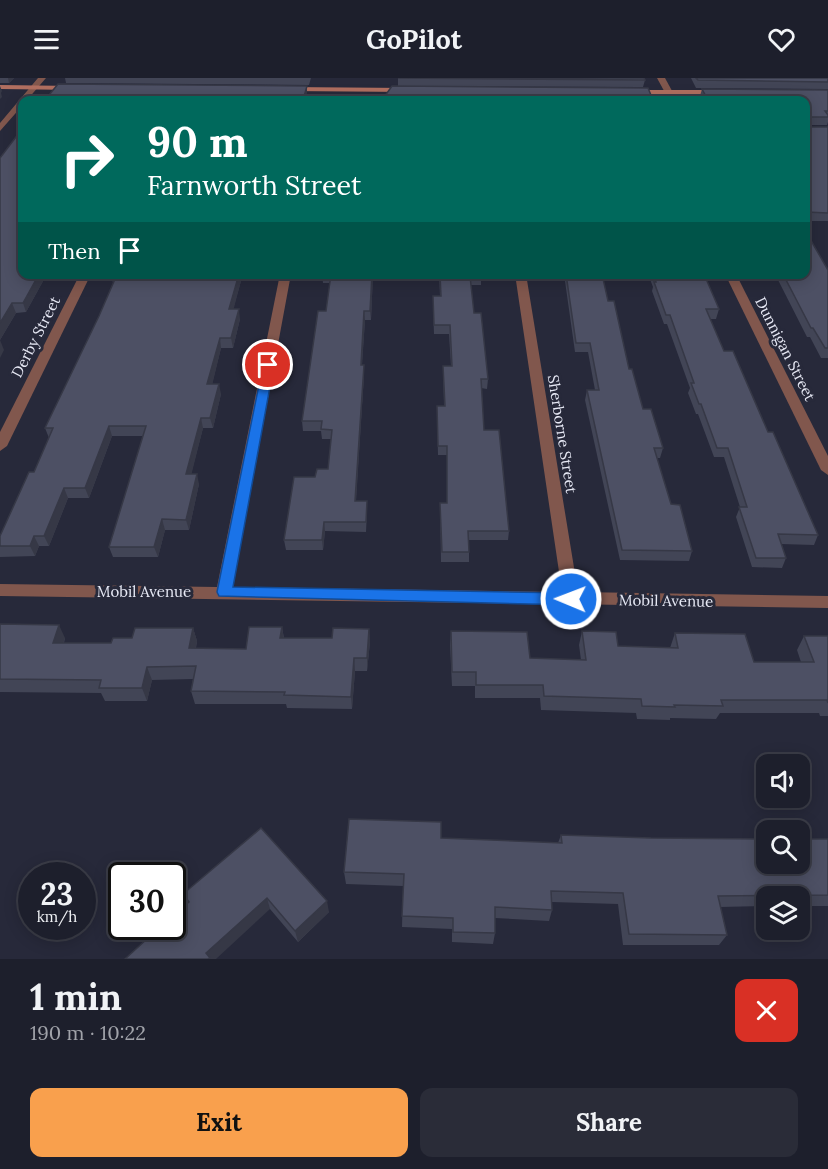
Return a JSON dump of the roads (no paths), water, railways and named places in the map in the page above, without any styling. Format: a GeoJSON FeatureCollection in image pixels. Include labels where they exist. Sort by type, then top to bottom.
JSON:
{"type":"FeatureCollection","features":[{"type":"Feature","properties":{"kind":"main road"},"geometry":{"type":"LineString","coordinates":[[0,80],[84,85]]}},
{"type":"Feature","properties":{"kind":"main road"},"geometry":{"type":"LineString","coordinates":[[0,87],[38,82]]}},
{"type":"Feature","properties":{"kind":"main road"},"geometry":{"type":"LineString","coordinates":[[624,84],[727,84]]}},
{"type":"Feature","properties":{"kind":"main road"},"geometry":{"type":"LineString","coordinates":[[616,92],[664,85],[733,92]]}},
{"type":"Feature","properties":{"kind":"main road"},"geometry":{"type":"LineString","coordinates":[[281,86],[412,86]]}},
{"type":"Feature","properties":{"kind":"street"},"geometry":{"type":"LineString","coordinates":[[27,96],[38,82]]}},
{"type":"Feature","properties":{"kind":"street"},"geometry":{"type":"LineString","coordinates":[[4,124],[18,107]]}},
{"type":"Feature","properties":{"kind":"street","name":"Derby Street"},"geometry":{"type":"LineString","coordinates":[[0,446],[84,279]]}},
{"type":"Feature","properties":{"kind":"street"},"geometry":{"type":"LineString","coordinates":[[224,592],[285,279]]}},
{"type":"Feature","properties":{"kind":"street","name":"Sherborne Street"},"geometry":{"type":"LineString","coordinates":[[521,279],[571,599]]}},
{"type":"Feature","properties":{"kind":"street","name":"Dunnigan Street"},"geometry":{"type":"LineString","coordinates":[[732,279],[828,470]]}},
{"type":"Feature","properties":{"kind":"street","name":"Mobil Avenue"},"geometry":{"type":"LineString","coordinates":[[0,590],[828,602]]}}]}
